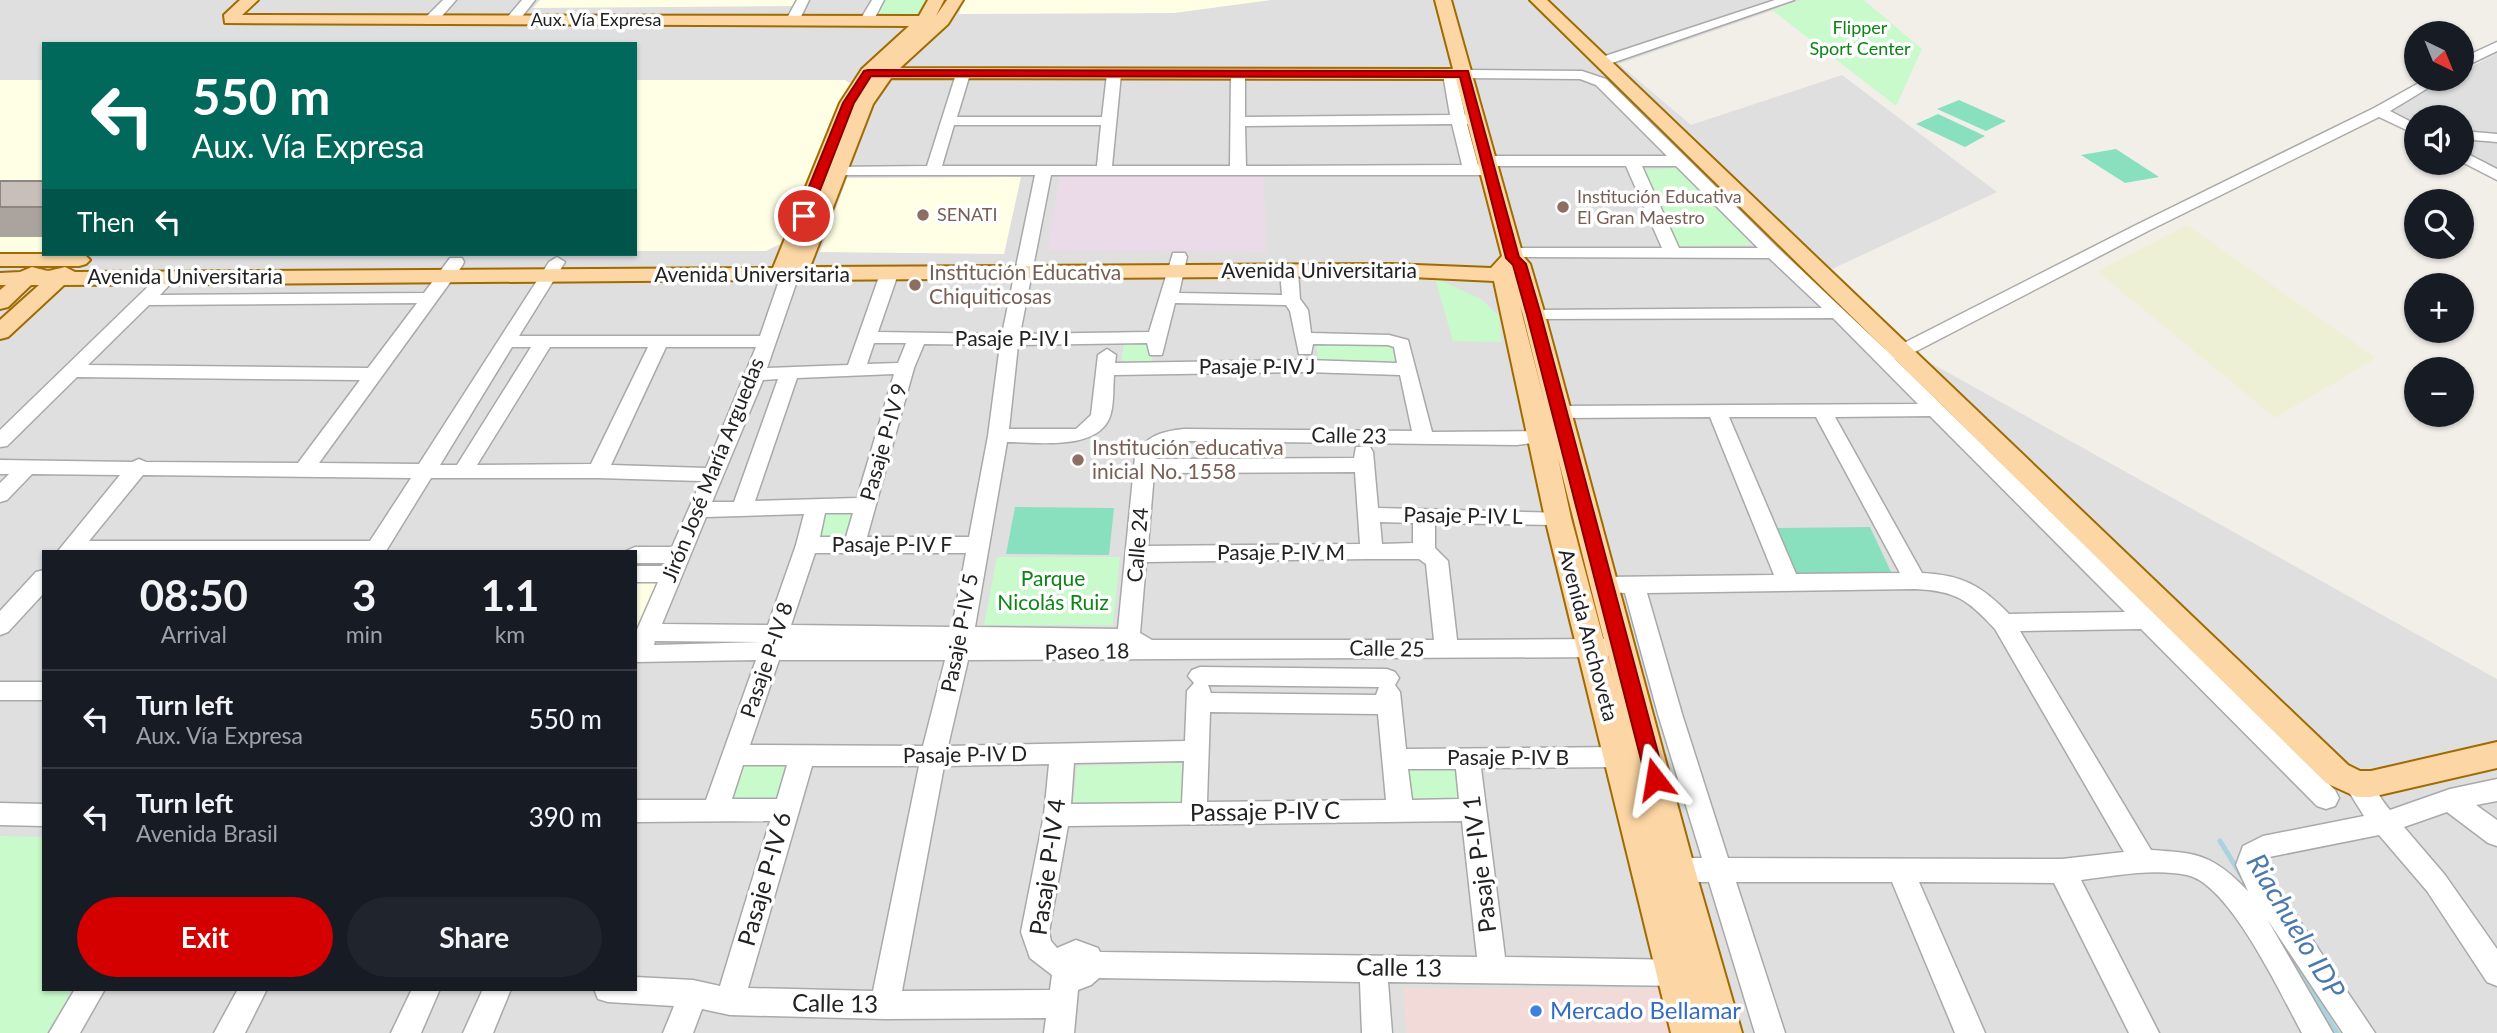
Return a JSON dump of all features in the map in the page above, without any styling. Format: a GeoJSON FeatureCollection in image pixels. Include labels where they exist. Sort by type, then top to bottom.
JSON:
{"type":"FeatureCollection","features":[{"type":"Feature","properties":{"kind":"main road"},"geometry":{"type":"LineString","coordinates":[[250,0],[232,15],[231,20],[250,22],[275,0]]}},
{"type":"Feature","properties":{"kind":"main road"},"geometry":{"type":"LineString","coordinates":[[934,20],[936,0]]}},
{"type":"Feature","properties":{"kind":"main road"},"geometry":{"type":"LineString","coordinates":[[791,270],[849,103],[955,0]]}},
{"type":"Feature","properties":{"kind":"main road","name":"Avenida Anchoveta"},"geometry":{"type":"LineString","coordinates":[[1443,0],[1467,119],[1490,165],[1523,320],[1541,436],[1558,519],[1689,1033]]}},
{"type":"Feature","properties":{"kind":"main road"},"geometry":{"type":"LineString","coordinates":[[1538,0],[1604,61],[1891,354],[2337,774],[2357,784],[2371,784],[2497,755]]}},
{"type":"Feature","properties":{"kind":"main road","name":"Aux. Vía Expresa"},"geometry":{"type":"LineString","coordinates":[[250,22],[934,20]]}},
{"type":"Feature","properties":{"kind":"main road"},"geometry":{"type":"LineString","coordinates":[[877,74],[1457,74]]}},
{"type":"Feature","properties":{"kind":"main road"},"geometry":{"type":"LineString","coordinates":[[791,270],[838,170],[877,74]]}},
{"type":"Feature","properties":{"kind":"main road"},"geometry":{"type":"LineString","coordinates":[[1178,264],[1387,257],[1512,266]]}},
{"type":"Feature","properties":{"kind":"main road"},"geometry":{"type":"LineString","coordinates":[[0,260],[53,269]]}},
{"type":"Feature","properties":{"kind":"main road","name":"Avenida Universitaria"},"geometry":{"type":"LineString","coordinates":[[0,279],[26,279],[79,260],[450,270]]}},
{"type":"Feature","properties":{"kind":"main road","name":"Avenida Universitaria"},"geometry":{"type":"LineString","coordinates":[[53,269],[168,277],[554,268],[791,270],[1178,264],[1289,271],[1439,271],[1512,266]]}},
{"type":"Feature","properties":{"kind":"main road","name":"Avenida Universitaria"},"geometry":{"type":"LineString","coordinates":[[791,270],[889,274],[1025,266]]}},
{"type":"Feature","properties":{"kind":"main road"},"geometry":{"type":"LineString","coordinates":[[0,332],[53,269]]}},
{"type":"Feature","properties":{"kind":"main road"},"geometry":{"type":"LineString","coordinates":[[1439,271],[1492,298],[1523,320]]}},
{"type":"Feature","properties":{"kind":"main road"},"geometry":{"type":"LineString","coordinates":[[0,303],[26,279]]}},
{"type":"Feature","properties":{"kind":"main road","name":"Avenida Anchoveta"},"geometry":{"type":"LineString","coordinates":[[1523,320],[1559,412],[1678,870],[1724,1033]]}},
{"type":"Feature","properties":{"kind":"street"},"geometry":{"type":"LineString","coordinates":[[430,20],[450,0]]}},
{"type":"Feature","properties":{"kind":"street"},"geometry":{"type":"LineString","coordinates":[[512,20],[529,0]]}},
{"type":"Feature","properties":{"kind":"street"},"geometry":{"type":"LineString","coordinates":[[793,20],[803,0]]}},
{"type":"Feature","properties":{"kind":"street"},"geometry":{"type":"LineString","coordinates":[[867,20],[878,0]]}},
{"type":"Feature","properties":{"kind":"street"},"geometry":{"type":"LineString","coordinates":[[1604,61],[1787,0]]}},
{"type":"Feature","properties":{"kind":"street"},"geometry":{"type":"LineString","coordinates":[[2474,58],[2497,46]]}},
{"type":"Feature","properties":{"kind":"street"},"geometry":{"type":"LineString","coordinates":[[1238,73],[1238,172]]}},
{"type":"Feature","properties":{"kind":"street"},"geometry":{"type":"LineString","coordinates":[[933,171],[963,74]]}},
{"type":"Feature","properties":{"kind":"street"},"geometry":{"type":"LineString","coordinates":[[1104,170],[1114,74]]}},
{"type":"Feature","properties":{"kind":"street"},"geometry":{"type":"LineString","coordinates":[[1457,74],[1582,75],[1601,82],[1773,253],[1838,313],[1891,354],[1934,410],[2326,799]]}},
{"type":"Feature","properties":{"kind":"street"},"geometry":{"type":"LineString","coordinates":[[1891,354],[2415,91]]}},
{"type":"Feature","properties":{"kind":"street"},"geometry":{"type":"LineString","coordinates":[[2379,111],[2404,124]]}},
{"type":"Feature","properties":{"kind":"street"},"geometry":{"type":"LineString","coordinates":[[1238,122],[1467,119],[1471,170]]}},
{"type":"Feature","properties":{"kind":"street"},"geometry":{"type":"LineString","coordinates":[[950,121],[1110,121]]}},
{"type":"Feature","properties":{"kind":"street"},"geometry":{"type":"LineString","coordinates":[[2474,136],[2497,138]]}},
{"type":"Feature","properties":{"kind":"street"},"geometry":{"type":"LineString","coordinates":[[1632,161],[1673,254]]}},
{"type":"Feature","properties":{"kind":"street"},"geometry":{"type":"LineString","coordinates":[[838,170],[1471,170],[1490,165],[1682,161]]}},
{"type":"Feature","properties":{"kind":"street"},"geometry":{"type":"LineString","coordinates":[[2474,163],[2497,175]]}},
{"type":"Feature","properties":{"kind":"street","name":"Pasaje P-IV 5"},"geometry":{"type":"LineString","coordinates":[[885,1005],[933,756],[960,645],[998,436],[1010,340],[1044,171]]}},
{"type":"Feature","properties":{"kind":"street"},"geometry":{"type":"LineString","coordinates":[[1512,266],[1673,254],[1773,253]]}},
{"type":"Feature","properties":{"kind":"street"},"geometry":{"type":"LineString","coordinates":[[1157,367],[1156,337],[1178,264]]}},
{"type":"Feature","properties":{"kind":"street"},"geometry":{"type":"LineString","coordinates":[[70,550],[376,550],[554,268]]}},
{"type":"Feature","properties":{"kind":"street"},"geometry":{"type":"LineString","coordinates":[[305,468],[450,270]]}},
{"type":"Feature","properties":{"kind":"street","name":"Jirón José María Arguedas"},"geometry":{"type":"LineString","coordinates":[[637,658],[756,374],[791,270]]}},
{"type":"Feature","properties":{"kind":"street"},"geometry":{"type":"LineString","coordinates":[[1289,271],[1291,300],[1299,310],[1306,366]]}},
{"type":"Feature","properties":{"kind":"street"},"geometry":{"type":"LineString","coordinates":[[856,369],[889,274]]}},
{"type":"Feature","properties":{"kind":"street"},"geometry":{"type":"LineString","coordinates":[[0,441],[75,371],[168,277]]}},
{"type":"Feature","properties":{"kind":"street"},"geometry":{"type":"LineString","coordinates":[[146,300],[429,298]]}},
{"type":"Feature","properties":{"kind":"street"},"geometry":{"type":"LineString","coordinates":[[1168,298],[1291,300]]}},
{"type":"Feature","properties":{"kind":"street"},"geometry":{"type":"LineString","coordinates":[[1523,320],[1838,313]]}},
{"type":"Feature","properties":{"kind":"street","name":"Pasaje P-IV I"},"geometry":{"type":"LineString","coordinates":[[868,337],[1010,340],[1156,337]]}},
{"type":"Feature","properties":{"kind":"street"},"geometry":{"type":"LineString","coordinates":[[1304,338],[1397,341],[1404,348],[1423,437]]}},
{"type":"Feature","properties":{"kind":"street","name":"Pasaje P-IV 9"},"geometry":{"type":"LineString","coordinates":[[854,545],[905,369],[917,339]]}},
{"type":"Feature","properties":{"kind":"street"},"geometry":{"type":"LineString","coordinates":[[998,436],[1079,435],[1098,423],[1108,339]]}},
{"type":"Feature","properties":{"kind":"street"},"geometry":{"type":"LineString","coordinates":[[598,471],[660,341]]}},
{"type":"Feature","properties":{"kind":"street"},"geometry":{"type":"LineString","coordinates":[[508,342],[766,341]]}},
{"type":"Feature","properties":{"kind":"street"},"geometry":{"type":"LineString","coordinates":[[463,472],[544,342]]}},
{"type":"Feature","properties":{"kind":"street","name":"Pasaje P-IV J"},"geometry":{"type":"LineString","coordinates":[[1106,369],[1306,366],[1408,369]]}},
{"type":"Feature","properties":{"kind":"street"},"geometry":{"type":"LineString","coordinates":[[756,374],[905,369]]}},
{"type":"Feature","properties":{"kind":"street"},"geometry":{"type":"LineString","coordinates":[[75,371],[375,374]]}},
{"type":"Feature","properties":{"kind":"street"},"geometry":{"type":"LineString","coordinates":[[744,501],[789,373]]}},
{"type":"Feature","properties":{"kind":"street"},"geometry":{"type":"LineString","coordinates":[[1559,412],[1934,410]]}},
{"type":"Feature","properties":{"kind":"street"},"geometry":{"type":"LineString","coordinates":[[1823,412],[1915,581]]}},
{"type":"Feature","properties":{"kind":"street"},"geometry":{"type":"LineString","coordinates":[[1718,413],[1788,582]]}},
{"type":"Feature","properties":{"kind":"street","name":"Calle 23"},"geometry":{"type":"LineString","coordinates":[[1158,442],[1184,435],[1517,439],[1541,436]]}},
{"type":"Feature","properties":{"kind":"street"},"geometry":{"type":"LineString","coordinates":[[1362,436],[1372,553]]}},
{"type":"Feature","properties":{"kind":"street","name":"Calle 24"},"geometry":{"type":"LineString","coordinates":[[1128,645],[1146,451],[1158,442]]}},
{"type":"Feature","properties":{"kind":"street"},"geometry":{"type":"LineString","coordinates":[[1145,466],[1363,465]]}},
{"type":"Feature","properties":{"kind":"street"},"geometry":{"type":"LineString","coordinates":[[0,495],[28,466]]}},
{"type":"Feature","properties":{"kind":"street"},"geometry":{"type":"LineString","coordinates":[[70,550],[139,466]]}},
{"type":"Feature","properties":{"kind":"street"},"geometry":{"type":"LineString","coordinates":[[0,467],[598,471],[714,475]]}},
{"type":"Feature","properties":{"kind":"street"},"geometry":{"type":"LineString","coordinates":[[703,503],[744,501],[816,508],[865,505]]}},
{"type":"Feature","properties":{"kind":"street","name":"Pasaje P-IV 8"},"geometry":{"type":"LineString","coordinates":[[715,811],[807,545],[816,508]]}},
{"type":"Feature","properties":{"kind":"street","name":"Pasaje P-IV L"},"geometry":{"type":"LineString","coordinates":[[1369,515],[1558,519]]}},
{"type":"Feature","properties":{"kind":"street"},"geometry":{"type":"LineString","coordinates":[[1424,515],[1424,551],[1437,561],[1447,650]]}},
{"type":"Feature","properties":{"kind":"street","name":"Pasaje P-IV F"},"geometry":{"type":"LineString","coordinates":[[807,545],[977,545]]}},
{"type":"Feature","properties":{"kind":"street","name":"Pasaje P-IV M"},"geometry":{"type":"LineString","coordinates":[[1138,554],[1424,551]]}},
{"type":"Feature","properties":{"kind":"street"},"geometry":{"type":"LineString","coordinates":[[637,556],[674,565]]}},
{"type":"Feature","properties":{"kind":"street"},"geometry":{"type":"LineString","coordinates":[[637,574],[674,565]]}},
{"type":"Feature","properties":{"kind":"street"},"geometry":{"type":"LineString","coordinates":[[0,626],[42,580]]}},
{"type":"Feature","properties":{"kind":"street"},"geometry":{"type":"LineString","coordinates":[[1604,586],[1915,581],[1960,585],[1979,596],[2003,623],[2143,861]]}},
{"type":"Feature","properties":{"kind":"street"},"geometry":{"type":"LineString","coordinates":[[1634,585],[1670,713],[1770,1033]]}},
{"type":"Feature","properties":{"kind":"street"},"geometry":{"type":"LineString","coordinates":[[2003,623],[2148,620]]}},
{"type":"Feature","properties":{"kind":"street","name":"Paseo 18"},"geometry":{"type":"LineString","coordinates":[[647,632],[773,643],[1128,645],[1154,649]]}},
{"type":"Feature","properties":{"kind":"street","name":"Paseo 18"},"geometry":{"type":"LineString","coordinates":[[637,658],[773,643]]}},
{"type":"Feature","properties":{"kind":"street"},"geometry":{"type":"LineString","coordinates":[[1384,648],[1400,811]]}},
{"type":"Feature","properties":{"kind":"street","name":"Calle 25"},"geometry":{"type":"LineString","coordinates":[[1154,649],[1621,649]]}},
{"type":"Feature","properties":{"kind":"street"},"geometry":{"type":"LineString","coordinates":[[1195,813],[1200,650]]}},
{"type":"Feature","properties":{"kind":"street"},"geometry":{"type":"LineString","coordinates":[[1199,676],[1387,678]]}},
{"type":"Feature","properties":{"kind":"street"},"geometry":{"type":"LineString","coordinates":[[0,691],[42,691]]}},
{"type":"Feature","properties":{"kind":"street"},"geometry":{"type":"LineString","coordinates":[[1198,702],[1389,705]]}},
{"type":"Feature","properties":{"kind":"street","name":"Pasaje P-IV D"},"geometry":{"type":"LineString","coordinates":[[734,755],[933,756],[1197,751]]}},
{"type":"Feature","properties":{"kind":"street","name":"Pasaje P-IV 4"},"geometry":{"type":"LineString","coordinates":[[1063,753],[1057,815],[1035,932],[1036,945],[1044,956],[1073,969]]}},
{"type":"Feature","properties":{"kind":"street","name":"Pasaje P-IV 6"},"geometry":{"type":"LineString","coordinates":[[730,1001],[784,810],[802,757]]}},
{"type":"Feature","properties":{"kind":"street","name":"Pasaje P-IV B"},"geometry":{"type":"LineString","coordinates":[[1395,759],[1620,757]]}},
{"type":"Feature","properties":{"kind":"street","name":"Pasaje P-IV 1"},"geometry":{"type":"LineString","coordinates":[[1467,758],[1493,970]]}},
{"type":"Feature","properties":{"kind":"street"},"geometry":{"type":"LineString","coordinates":[[2357,784],[2384,822],[2436,883],[2497,973]]}},
{"type":"Feature","properties":{"kind":"street"},"geometry":{"type":"LineString","coordinates":[[2360,1033],[2249,865],[2252,854],[2263,847],[2384,822],[2450,800],[2497,790]]}},
{"type":"Feature","properties":{"kind":"street"},"geometry":{"type":"LineString","coordinates":[[2450,800],[2497,835]]}},
{"type":"Feature","properties":{"kind":"street"},"geometry":{"type":"LineString","coordinates":[[637,811],[784,810]]}},
{"type":"Feature","properties":{"kind":"street","name":"Passaje P-IV C"},"geometry":{"type":"LineString","coordinates":[[1057,815],[1474,810]]}},
{"type":"Feature","properties":{"kind":"street"},"geometry":{"type":"LineString","coordinates":[[0,814],[42,815]]}},
{"type":"Feature","properties":{"kind":"street"},"geometry":{"type":"LineString","coordinates":[[1678,870],[2062,871],[2143,861],[2193,864],[2218,878],[2244,905],[2318,1033]]}},
{"type":"Feature","properties":{"kind":"street"},"geometry":{"type":"LineString","coordinates":[[1900,870],[1970,1033]]}},
{"type":"Feature","properties":{"kind":"street"},"geometry":{"type":"LineString","coordinates":[[2062,871],[2144,1033]]}},
{"type":"Feature","properties":{"kind":"street"},"geometry":{"type":"LineString","coordinates":[[1373,968],[1377,1033]]}},
{"type":"Feature","properties":{"kind":"street","name":"Calle 13"},"geometry":{"type":"LineString","coordinates":[[1073,969],[1373,968],[1708,974]]}},
{"type":"Feature","properties":{"kind":"street"},"geometry":{"type":"LineString","coordinates":[[1059,1033],[1063,1004],[1073,969]]}},
{"type":"Feature","properties":{"kind":"street"},"geometry":{"type":"LineString","coordinates":[[64,1033],[90,991]]}},
{"type":"Feature","properties":{"kind":"street"},"geometry":{"type":"LineString","coordinates":[[229,1033],[252,991]]}},
{"type":"Feature","properties":{"kind":"street"},"geometry":{"type":"LineString","coordinates":[[406,1033],[425,991]]}},
{"type":"Feature","properties":{"kind":"street"},"geometry":{"type":"LineString","coordinates":[[478,1033],[496,991]]}},
{"type":"Feature","properties":{"kind":"street","name":"Calle 13"},"geometry":{"type":"LineString","coordinates":[[637,991],[693,994],[730,1001],[885,1005],[1063,1004]]}},
{"type":"Feature","properties":{"kind":"street"},"geometry":{"type":"LineString","coordinates":[[678,1033],[693,994]]}},
{"type":"Feature","properties":{"kind":"shaded area"},"geometry":{"type":"Polygon","coordinates":[[[0,0],[1803,0],[1619,64],[1691,125],[1842,75],[1997,192],[1832,269],[1929,362],[2497,679],[2497,1033],[0,1033],[0,0]]]}},
{"type":"Feature","properties":{"kind":"shaded area"},"geometry":{"type":"Polygon","coordinates":[[[540,0],[797,0],[793,6],[533,8],[540,0]]]}},
{"type":"Feature","properties":{"kind":"shaded area"},"geometry":{"type":"Polygon","coordinates":[[[963,0],[1271,0],[1174,13],[959,14],[963,0]]]}},
{"type":"Feature","properties":{"kind":"shaded area"},"geometry":{"type":"Polygon","coordinates":[[[2497,53],[2497,179],[2474,167],[2474,105],[2404,105],[2404,128],[2382,116],[2427,91],[2474,91],[2474,65],[2497,53]]]}},
{"type":"Feature","properties":{"kind":"shaded area"},"geometry":{"type":"Polygon","coordinates":[[[0,80],[42,80],[42,252],[0,252],[0,80]]]}},
{"type":"Feature","properties":{"kind":"shaded area"},"geometry":{"type":"Polygon","coordinates":[[[637,80],[845,80],[853,85],[786,241],[766,251],[637,251],[637,80]]]}},
{"type":"Feature","properties":{"kind":"shaded area"},"geometry":{"type":"Polygon","coordinates":[[[1060,175],[1264,175],[1266,252],[1048,250],[1060,175]]]}},
{"type":"Feature","properties":{"kind":"shaded area","name":"SENATI"},"geometry":{"type":"Polygon","coordinates":[[[1021,177],[1004,254],[820,252],[847,178],[1021,177]]]}},
{"type":"Feature","properties":{"kind":"shaded area"},"geometry":{"type":"Polygon","coordinates":[[[2187,225],[2376,358],[2275,418],[2097,271],[2187,225]]]}},
{"type":"Feature","properties":{"kind":"shaded area"},"geometry":{"type":"Polygon","coordinates":[[[637,582],[660,582],[637,640],[637,582]]]}},
{"type":"Feature","properties":{"kind":"shaded area","name":"Mercado Bellamar"},"geometry":{"type":"Polygon","coordinates":[[[1403,988],[1661,988],[1673,1033],[1407,1033],[1403,988]]]}},
{"type":"Feature","properties":{"kind":"green space"},"geometry":{"type":"Polygon","coordinates":[[[882,0],[931,0],[924,14],[875,16],[882,0]]]}},
{"type":"Feature","properties":{"kind":"green space","name":"Flipper Sport Center"},"geometry":{"type":"Polygon","coordinates":[[[1801,0],[1864,0],[1922,49],[1896,106],[1772,10],[1801,0]]]}},
{"type":"Feature","properties":{"kind":"green space"},"geometry":{"type":"Polygon","coordinates":[[[1959,100],[2006,121],[1986,131],[1937,109],[1959,100]]]}},
{"type":"Feature","properties":{"kind":"green space"},"geometry":{"type":"Polygon","coordinates":[[[1938,114],[1985,136],[1965,147],[1916,124],[1938,114]]]}},
{"type":"Feature","properties":{"kind":"green space"},"geometry":{"type":"Polygon","coordinates":[[[2116,149],[2159,177],[2125,183],[2081,155],[2116,149]]]}},
{"type":"Feature","properties":{"kind":"green space"},"geometry":{"type":"Polygon","coordinates":[[[1676,168],[1753,245],[1676,246],[1645,170],[1676,168]]]}},
{"type":"Feature","properties":{"kind":"green space"},"geometry":{"type":"Polygon","coordinates":[[[1435,278],[1481,299],[1499,316],[1501,342],[1453,341],[1435,278]]]}},
{"type":"Feature","properties":{"kind":"green space"},"geometry":{"type":"Polygon","coordinates":[[[1154,342],[1152,363],[1121,364],[1124,343],[1154,342]]]}},
{"type":"Feature","properties":{"kind":"green space"},"geometry":{"type":"Polygon","coordinates":[[[1316,342],[1397,342],[1401,363],[1319,363],[1316,342]]]}},
{"type":"Feature","properties":{"kind":"green space"},"geometry":{"type":"Polygon","coordinates":[[[1015,507],[1114,508],[1109,555],[1006,554],[1015,507]]]}},
{"type":"Feature","properties":{"kind":"green space"},"geometry":{"type":"Polygon","coordinates":[[[824,510],[859,510],[851,539],[814,540],[824,510]]]}},
{"type":"Feature","properties":{"kind":"green space"},"geometry":{"type":"Polygon","coordinates":[[[1870,527],[1892,574],[1793,577],[1773,528],[1870,527]]]}},
{"type":"Feature","properties":{"kind":"green space","name":"Parque Nicolás Ruiz"},"geometry":{"type":"Polygon","coordinates":[[[997,557],[1120,557],[1113,625],[984,625],[997,557]]]}},
{"type":"Feature","properties":{"kind":"green space"},"geometry":{"type":"Polygon","coordinates":[[[742,763],[791,764],[779,802],[724,803],[742,763]]]}},
{"type":"Feature","properties":{"kind":"green space"},"geometry":{"type":"Polygon","coordinates":[[[1188,763],[1187,804],[1073,806],[1077,766],[1188,763]]]}},
{"type":"Feature","properties":{"kind":"green space"},"geometry":{"type":"Polygon","coordinates":[[[1409,763],[1460,763],[1463,803],[1412,803],[1409,763]]]}},
{"type":"Feature","properties":{"kind":"green space"},"geometry":{"type":"Polygon","coordinates":[[[0,836],[42,837],[42,991],[72,991],[47,1033],[0,1033],[0,836]]]}},
{"type":"Feature","properties":{"kind":"building"},"geometry":{"type":"Polygon","coordinates":[[[0,181],[42,181],[42,207],[0,207],[0,181]]]}},
{"type":"Feature","properties":{"kind":"waterway","name":"Riachuelo IDP"},"geometry":{"type":"LineString","coordinates":[[2220,841],[2242,877]]}},
{"type":"Feature","properties":{"kind":"waterway","name":"Riachuelo IDP"},"geometry":{"type":"LineString","coordinates":[[2272,926],[2337,1033]]}},
{"type":"Feature","properties":{"kind":"place","name":"Institución Educativa El Gran Maestro"},"geometry":{"type":"Point","coordinates":[1563,207]}},
{"type":"Feature","properties":{"kind":"place","name":"SENATI"},"geometry":{"type":"Point","coordinates":[923,215]}},
{"type":"Feature","properties":{"kind":"place","name":"Institución Educativa Chiquiticosas"},"geometry":{"type":"Point","coordinates":[915,285]}},
{"type":"Feature","properties":{"kind":"place","name":"Institución educativa inicial No. 1558"},"geometry":{"type":"Point","coordinates":[1078,460]}},
{"type":"Feature","properties":{"kind":"place","name":"Mercado Bellamar"},"geometry":{"type":"Point","coordinates":[1536,1011]}},
{"type":"Feature","properties":{"kind":"route"},"geometry":{"type":"LineString","coordinates":[[804,216],[849,103],[868,73],[1465,74],[1513,258],[1519,264],[1534,315],[1655,779]]}}]}
